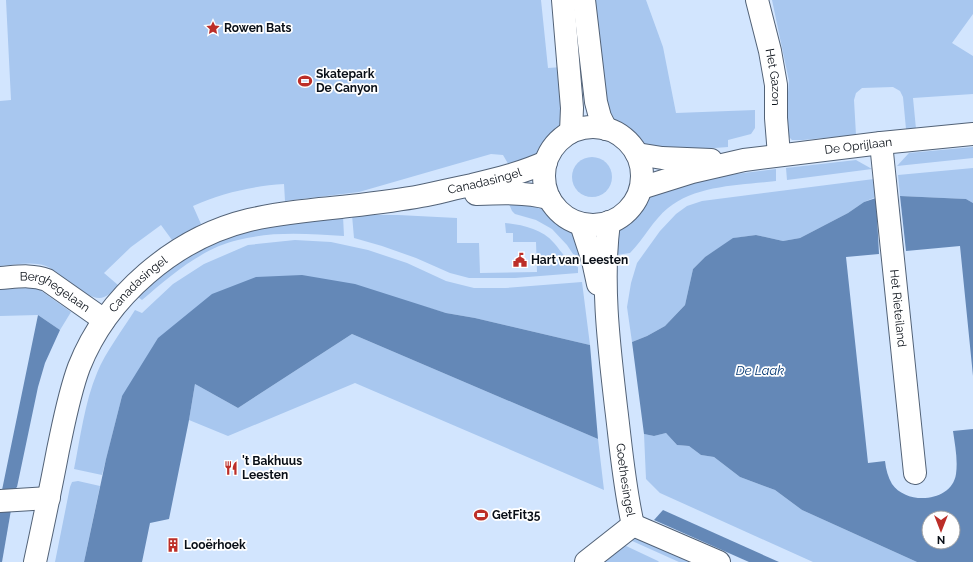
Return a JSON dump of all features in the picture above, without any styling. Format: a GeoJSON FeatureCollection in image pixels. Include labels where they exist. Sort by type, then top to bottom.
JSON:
{"type":"FeatureCollection","features":[{"type":"Feature","properties":{"kind":"street"},"geometry":{"type":"LineString","coordinates":[[563,0],[572,108],[571,132]]}},
{"type":"Feature","properties":{"kind":"street"},"geometry":{"type":"LineString","coordinates":[[584,0],[596,102],[606,129]]}},
{"type":"Feature","properties":{"kind":"street","name":"Het Gazon"},"geometry":{"type":"LineString","coordinates":[[757,0],[770,51],[776,85],[778,156]]}},
{"type":"Feature","properties":{"kind":"street"},"geometry":{"type":"LineString","coordinates":[[590,127],[606,129],[619,134],[631,145],[637,154],[642,173],[640,188],[634,202],[624,214],[609,222],[596,225],[581,224],[569,219],[558,211],[549,198],[545,187],[544,173],[546,162],[553,147],[571,132],[590,127]]}},
{"type":"Feature","properties":{"kind":"street","name":"De Oprijlaan"},"geometry":{"type":"LineString","coordinates":[[640,188],[692,172],[744,160],[881,143],[973,134]]}},
{"type":"Feature","properties":{"kind":"street","name":"Het Rieteiland"},"geometry":{"type":"LineString","coordinates":[[881,143],[915,473]]}},
{"type":"Feature","properties":{"kind":"street","name":"De Oprijlaan"},"geometry":{"type":"LineString","coordinates":[[637,154],[662,158],[744,160]]}},
{"type":"Feature","properties":{"kind":"street","name":"Canadasingel"},"geometry":{"type":"LineString","coordinates":[[421,196],[506,177],[546,162]]}},
{"type":"Feature","properties":{"kind":"street","name":"Canadasingel"},"geometry":{"type":"LineString","coordinates":[[36,562],[71,391],[86,353],[104,320],[126,295],[156,266],[177,252],[213,232],[248,220],[421,196],[506,192],[549,198]]}},
{"type":"Feature","properties":{"kind":"street","name":"Goethesingel"},"geometry":{"type":"LineString","coordinates":[[609,222],[606,261],[609,342],[627,499],[633,525],[719,562]]}},
{"type":"Feature","properties":{"kind":"street","name":"Goethesingel"},"geometry":{"type":"LineString","coordinates":[[581,224],[593,261],[609,342]]}},
{"type":"Feature","properties":{"kind":"street","name":"Berghegelaan"},"geometry":{"type":"LineString","coordinates":[[0,278],[30,276],[47,280],[104,320]]}},
{"type":"Feature","properties":{"kind":"street"},"geometry":{"type":"LineString","coordinates":[[0,501],[49,498]]}},
{"type":"Feature","properties":{"kind":"street"},"geometry":{"type":"LineString","coordinates":[[586,562],[633,525]]}},
{"type":"Feature","properties":{"kind":"shaded area"},"geometry":{"type":"Polygon","coordinates":[[[6,0],[541,0],[548,68],[562,67],[565,114],[552,140],[533,159],[510,167],[503,155],[491,154],[359,192],[285,201],[284,184],[260,186],[204,201],[193,206],[201,224],[172,240],[161,225],[131,247],[104,273],[118,285],[108,295],[98,298],[83,292],[46,266],[29,264],[0,266],[0,101],[11,100],[6,0]]]}},
{"type":"Feature","properties":{"kind":"shaded area"},"geometry":{"type":"Polygon","coordinates":[[[592,0],[646,0],[663,47],[676,113],[755,110],[755,128],[751,134],[728,140],[728,147],[661,152],[642,147],[617,126],[605,106],[592,0]]]}},
{"type":"Feature","properties":{"kind":"shaded area"},"geometry":{"type":"Polygon","coordinates":[[[772,0],[973,0],[973,14],[952,43],[973,56],[973,94],[913,98],[916,129],[906,129],[903,97],[900,91],[893,87],[862,88],[856,93],[854,100],[856,135],[792,140],[789,137],[785,127],[789,81],[772,0]]]}},
{"type":"Feature","properties":{"kind":"shaded area"},"geometry":{"type":"Polygon","coordinates":[[[973,147],[973,158],[897,166],[909,153],[973,147]]]}},
{"type":"Feature","properties":{"kind":"shaded area"},"geometry":{"type":"Polygon","coordinates":[[[592,157],[606,163],[612,177],[606,191],[592,197],[578,191],[572,177],[578,163],[592,157]]]}},
{"type":"Feature","properties":{"kind":"shaded area"},"geometry":{"type":"Polygon","coordinates":[[[856,160],[872,169],[787,180],[786,168],[856,160]]]}},
{"type":"Feature","properties":{"kind":"shaded area"},"geometry":{"type":"Polygon","coordinates":[[[973,168],[973,203],[966,199],[900,196],[898,175],[973,168]]]}},
{"type":"Feature","properties":{"kind":"shaded area"},"geometry":{"type":"Polygon","coordinates":[[[776,169],[776,181],[719,187],[705,190],[679,200],[663,213],[630,253],[617,255],[618,233],[629,216],[650,196],[695,179],[776,169]]]}},
{"type":"Feature","properties":{"kind":"shaded area"},"geometry":{"type":"Polygon","coordinates":[[[874,179],[876,197],[864,202],[848,213],[800,238],[783,241],[756,235],[734,238],[705,257],[693,269],[685,305],[665,326],[632,342],[627,307],[631,283],[637,263],[660,231],[676,214],[687,206],[702,201],[874,179]]]}},
{"type":"Feature","properties":{"kind":"shaded area"},"geometry":{"type":"Polygon","coordinates":[[[522,200],[546,207],[563,222],[571,230],[579,242],[581,257],[573,254],[552,229],[536,220],[515,214],[509,204],[522,200]]]}},
{"type":"Feature","properties":{"kind":"shaded area"},"geometry":{"type":"Polygon","coordinates":[[[352,215],[398,215],[457,218],[457,243],[479,243],[480,273],[537,272],[536,242],[513,242],[513,233],[506,233],[505,223],[532,228],[549,238],[567,259],[578,267],[578,273],[515,278],[469,278],[450,273],[416,258],[382,246],[354,238],[352,215]]]}},
{"type":"Feature","properties":{"kind":"shaded area"},"geometry":{"type":"Polygon","coordinates":[[[343,216],[344,236],[278,234],[238,240],[225,244],[199,256],[163,282],[142,300],[138,297],[179,261],[224,237],[265,226],[343,216]]]}},
{"type":"Feature","properties":{"kind":"shaded area"},"geometry":{"type":"Polygon","coordinates":[[[295,240],[331,242],[368,250],[407,263],[446,281],[474,288],[506,288],[582,282],[590,345],[475,318],[446,313],[422,306],[122,396],[102,475],[74,469],[86,408],[97,373],[110,349],[135,310],[142,313],[173,284],[204,264],[248,245],[295,240]]]}},
{"type":"Feature","properties":{"kind":"shaded area"},"geometry":{"type":"Polygon","coordinates":[[[34,288],[40,290],[71,312],[60,330],[38,315],[0,316],[0,289],[34,288]]]}},
{"type":"Feature","properties":{"kind":"shaded area"},"geometry":{"type":"Polygon","coordinates":[[[352,334],[598,439],[604,490],[355,383],[228,436],[189,420],[195,384],[238,408],[352,334]]]}},
{"type":"Feature","properties":{"kind":"shaded area"},"geometry":{"type":"Polygon","coordinates":[[[666,433],[677,445],[689,446],[701,455],[714,457],[740,477],[775,490],[802,510],[917,562],[813,562],[660,493],[646,479],[644,434],[654,436],[666,433]]]}},
{"type":"Feature","properties":{"kind":"shaded area"},"geometry":{"type":"Polygon","coordinates":[[[78,481],[100,486],[84,562],[55,562],[70,487],[72,482],[78,481]]]}},
{"type":"Feature","properties":{"kind":"shaded area"},"geometry":{"type":"Polygon","coordinates":[[[643,538],[698,562],[679,562],[630,540],[643,538]]]}},
{"type":"Feature","properties":{"kind":"shaded area"},"geometry":{"type":"Polygon","coordinates":[[[624,545],[658,561],[659,562],[603,562],[624,545]]]}},
{"type":"Feature","properties":{"kind":"water"},"geometry":{"type":"Polygon","coordinates":[[[900,196],[966,199],[973,203],[973,376],[960,246],[906,251],[900,196]]]}},
{"type":"Feature","properties":{"kind":"water","name":"De Laak"},"geometry":{"type":"Polygon","coordinates":[[[876,198],[879,254],[846,257],[868,463],[885,461],[887,473],[892,484],[899,491],[908,496],[928,498],[938,495],[953,483],[956,474],[957,469],[953,431],[973,429],[973,562],[917,562],[802,510],[775,490],[740,477],[714,457],[701,455],[689,446],[677,445],[666,433],[654,436],[644,434],[632,342],[665,326],[685,305],[693,269],[705,257],[733,238],[756,235],[783,241],[800,238],[848,213],[864,202],[876,198]]]}},
{"type":"Feature","properties":{"kind":"water"},"geometry":{"type":"Polygon","coordinates":[[[302,275],[355,284],[446,313],[475,318],[590,345],[598,439],[352,334],[238,408],[195,384],[169,519],[150,523],[142,562],[84,562],[106,459],[122,396],[158,338],[212,294],[256,277],[302,275]]]}},
{"type":"Feature","properties":{"kind":"water"},"geometry":{"type":"Polygon","coordinates":[[[38,315],[60,330],[45,363],[38,387],[17,487],[15,489],[2,490],[38,315]]]}},
{"type":"Feature","properties":{"kind":"water"},"geometry":{"type":"Polygon","coordinates":[[[11,510],[2,562],[0,562],[0,511],[11,510]]]}},
{"type":"Feature","properties":{"kind":"water"},"geometry":{"type":"Polygon","coordinates":[[[663,510],[779,562],[749,562],[654,520],[663,510]]]}},
{"type":"Feature","properties":{"kind":"place","name":"Rowen Bats"},"geometry":{"type":"Point","coordinates":[213,28]}},
{"type":"Feature","properties":{"kind":"place","name":"Skatepark De Canyon"},"geometry":{"type":"Point","coordinates":[305,81]}},
{"type":"Feature","properties":{"kind":"place","name":"Hart van Leesten"},"geometry":{"type":"Point","coordinates":[520,260]}},
{"type":"Feature","properties":{"kind":"place","name":"'t Bakhuus Leesten"},"geometry":{"type":"Point","coordinates":[231,468]}},
{"type":"Feature","properties":{"kind":"place","name":"GetFit35"},"geometry":{"type":"Point","coordinates":[481,515]}},
{"type":"Feature","properties":{"kind":"place","name":"Looërhoek"},"geometry":{"type":"Point","coordinates":[173,545]}}]}
